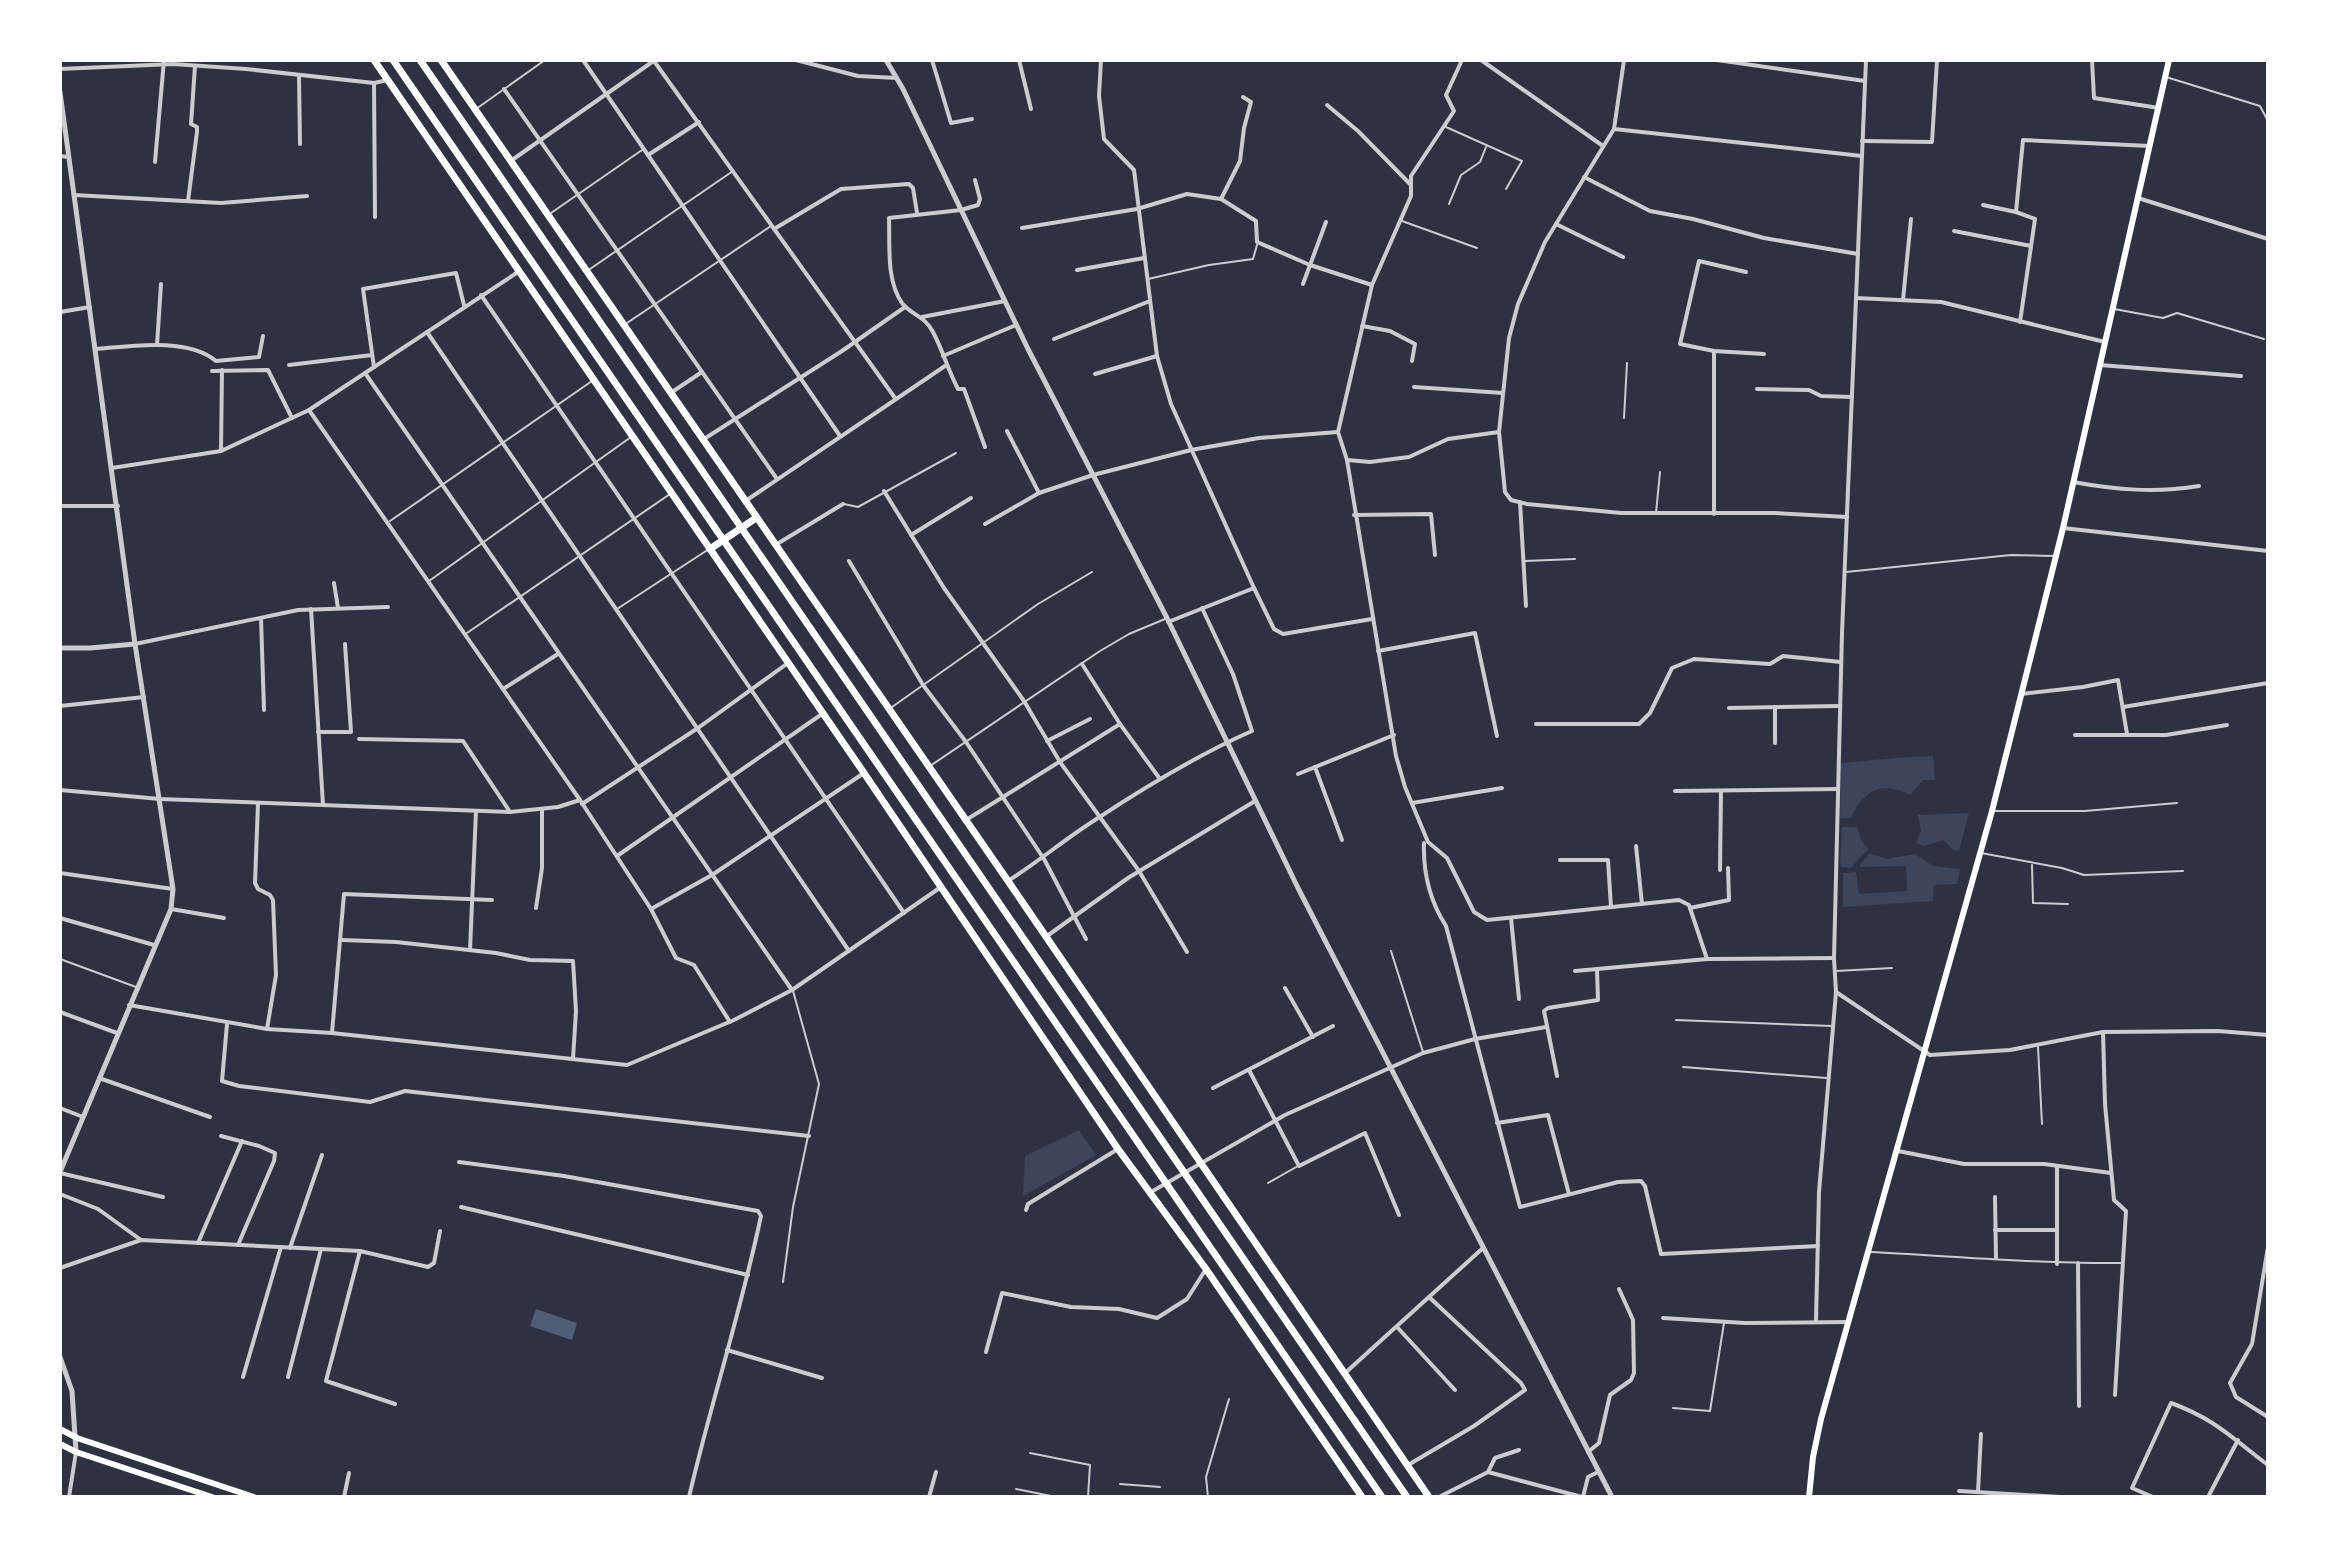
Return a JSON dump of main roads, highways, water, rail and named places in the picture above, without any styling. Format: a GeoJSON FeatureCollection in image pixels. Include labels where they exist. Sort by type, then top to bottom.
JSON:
{"type":"FeatureCollection","features":[{"type":"Feature","properties":{"kind":"main road"},"geometry":{"type":"LineString","coordinates":[[374,60],[1118,1149],[1206,1269],[1362,1497]]}},
{"type":"Feature","properties":{"kind":"main road"},"geometry":{"type":"LineString","coordinates":[[393,60],[1382,1497]]}},
{"type":"Feature","properties":{"kind":"main road"},"geometry":{"type":"LineString","coordinates":[[420,60],[1407,1497]]}},
{"type":"Feature","properties":{"kind":"main road"},"geometry":{"type":"LineString","coordinates":[[441,60],[1429,1497]]}},
{"type":"Feature","properties":{"kind":"main road"},"geometry":{"type":"LineString","coordinates":[[1809,1497],[1821,1419],[1992,811],[2056,556],[2169,60]]}},
{"type":"Feature","properties":{"kind":"main road"},"geometry":{"type":"LineString","coordinates":[[710,549],[756,518]]}},
{"type":"Feature","properties":{"kind":"main road"},"geometry":{"type":"LineString","coordinates":[[60,1429],[77,1438],[254,1497]]}},
{"type":"Feature","properties":{"kind":"main road"},"geometry":{"type":"LineString","coordinates":[[60,1444],[212,1497]]}}]}
